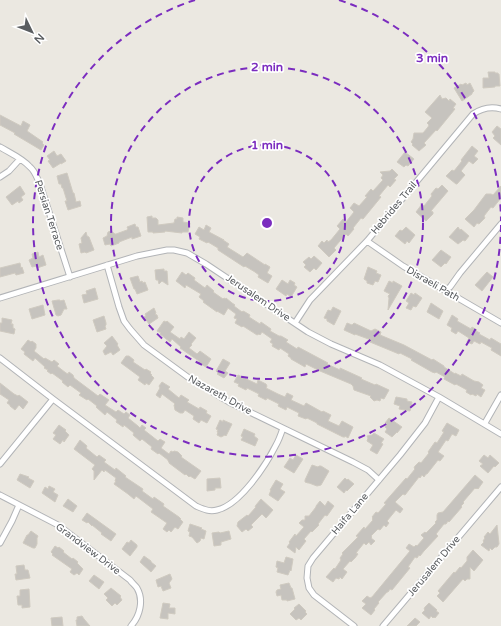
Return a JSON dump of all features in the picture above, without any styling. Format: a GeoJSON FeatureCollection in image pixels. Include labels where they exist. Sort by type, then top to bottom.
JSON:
{"type":"FeatureCollection","features":[{"type":"Feature","properties":{"kind":"street","name":"Hebrides Trail"},"geometry":{"type":"LineString","coordinates":[[295,323],[310,300],[367,241],[474,114],[479,110],[486,108],[501,108]]}},
{"type":"Feature","properties":{"kind":"street","name":"Persian Terrace"},"geometry":{"type":"LineString","coordinates":[[0,147],[30,166],[34,171],[40,184],[70,277]]}},
{"type":"Feature","properties":{"kind":"street"},"geometry":{"type":"LineString","coordinates":[[0,177],[9,171],[20,159]]}},
{"type":"Feature","properties":{"kind":"street"},"geometry":{"type":"LineString","coordinates":[[444,289],[450,287],[501,224]]}},
{"type":"Feature","properties":{"kind":"street","name":"Disraeli Path"},"geometry":{"type":"LineString","coordinates":[[367,241],[403,266],[501,323]]}},
{"type":"Feature","properties":{"kind":"street","name":"Jerusalem Drive"},"geometry":{"type":"LineString","coordinates":[[0,298],[137,256],[167,250],[180,251],[206,264],[308,332],[331,344],[380,365],[485,423],[501,434]]}},
{"type":"Feature","properties":{"kind":"street","name":"Nazareth Drive"},"geometry":{"type":"LineString","coordinates":[[107,265],[124,321],[144,345],[211,392],[353,462],[368,470],[379,480]]}},
{"type":"Feature","properties":{"kind":"street"},"geometry":{"type":"LineString","coordinates":[[0,358],[196,506],[206,511],[223,508],[231,503],[242,492],[264,465],[283,428]]}},
{"type":"Feature","properties":{"kind":"street"},"geometry":{"type":"LineString","coordinates":[[485,423],[501,395]]}},
{"type":"Feature","properties":{"kind":"street","name":"Haifa Lane"},"geometry":{"type":"LineString","coordinates":[[354,626],[314,595],[309,588],[307,578],[308,566],[425,423],[439,397]]}},
{"type":"Feature","properties":{"kind":"street"},"geometry":{"type":"LineString","coordinates":[[0,464],[53,399]]}},
{"type":"Feature","properties":{"kind":"street","name":"Jerusalem Drive"},"geometry":{"type":"LineString","coordinates":[[383,626],[501,487]]}},
{"type":"Feature","properties":{"kind":"street","name":"Grandview Drive"},"geometry":{"type":"LineString","coordinates":[[0,495],[58,525],[130,580],[139,592],[140,603],[138,616],[131,626]]}},
{"type":"Feature","properties":{"kind":"street"},"geometry":{"type":"LineString","coordinates":[[0,543],[19,505]]}},
{"type":"Feature","properties":{"kind":"building"},"geometry":{"type":"Polygon","coordinates":[[[488,72],[495,72],[499,74],[500,86],[483,88],[483,78],[489,78],[488,72]]]}},
{"type":"Feature","properties":{"kind":"building"},"geometry":{"type":"Polygon","coordinates":[[[466,83],[467,85],[470,83],[474,91],[462,101],[454,88],[466,83]]]}},
{"type":"Feature","properties":{"kind":"building"},"geometry":{"type":"Polygon","coordinates":[[[440,95],[442,99],[446,98],[449,101],[450,99],[456,104],[453,108],[455,109],[437,131],[436,130],[424,143],[426,145],[419,151],[412,145],[413,144],[411,142],[414,133],[423,133],[428,127],[429,125],[427,123],[432,118],[425,112],[440,95]]]}},
{"type":"Feature","properties":{"kind":"building"},"geometry":{"type":"Polygon","coordinates":[[[0,115],[21,126],[23,121],[30,125],[27,131],[43,142],[42,143],[44,145],[41,150],[0,125],[0,115]]]}},
{"type":"Feature","properties":{"kind":"building"},"geometry":{"type":"Polygon","coordinates":[[[497,126],[501,129],[501,145],[493,138],[495,136],[492,132],[497,126]]]}},
{"type":"Feature","properties":{"kind":"building"},"geometry":{"type":"Polygon","coordinates":[[[472,146],[478,151],[474,156],[478,159],[473,164],[469,161],[461,171],[465,175],[456,184],[446,176],[452,170],[454,171],[472,146]]]}},
{"type":"Feature","properties":{"kind":"building"},"geometry":{"type":"Polygon","coordinates":[[[54,151],[57,156],[61,154],[66,161],[53,168],[48,161],[50,160],[47,156],[54,151]]]}},
{"type":"Feature","properties":{"kind":"building"},"geometry":{"type":"Polygon","coordinates":[[[405,152],[414,159],[408,166],[406,165],[404,167],[397,162],[405,152]]]}},
{"type":"Feature","properties":{"kind":"building"},"geometry":{"type":"Polygon","coordinates":[[[392,169],[398,175],[394,179],[396,180],[390,187],[388,185],[379,196],[381,197],[363,219],[361,218],[348,236],[346,234],[334,248],[336,250],[329,257],[318,246],[322,241],[324,243],[327,240],[328,242],[331,240],[340,229],[337,226],[343,219],[346,222],[354,212],[350,208],[354,203],[359,206],[367,197],[365,196],[371,189],[373,191],[383,180],[381,178],[383,175],[380,172],[390,171],[392,169]]]}},
{"type":"Feature","properties":{"kind":"building"},"geometry":{"type":"Polygon","coordinates":[[[67,173],[76,202],[80,201],[81,206],[68,210],[63,188],[61,184],[59,184],[57,176],[67,173]]]}},
{"type":"Feature","properties":{"kind":"building"},"geometry":{"type":"Polygon","coordinates":[[[442,185],[448,191],[431,211],[433,214],[426,221],[416,212],[422,204],[424,206],[436,188],[438,189],[442,185]]]}},
{"type":"Feature","properties":{"kind":"building"},"geometry":{"type":"Polygon","coordinates":[[[20,186],[25,194],[21,197],[23,200],[12,205],[6,197],[20,186]]]}},
{"type":"Feature","properties":{"kind":"building"},"geometry":{"type":"Polygon","coordinates":[[[501,186],[501,198],[493,208],[491,207],[484,216],[485,218],[474,227],[465,219],[486,194],[493,195],[501,186]]]}},
{"type":"Feature","properties":{"kind":"building"},"geometry":{"type":"Polygon","coordinates":[[[152,216],[152,218],[156,218],[158,220],[158,225],[174,223],[177,217],[183,218],[183,222],[190,223],[188,232],[148,232],[147,217],[152,216]]]}},
{"type":"Feature","properties":{"kind":"building"},"geometry":{"type":"Polygon","coordinates":[[[135,224],[136,227],[138,227],[141,236],[132,239],[132,237],[111,246],[110,244],[105,245],[103,238],[107,236],[108,232],[111,231],[116,234],[127,230],[127,227],[135,224]]]}},
{"type":"Feature","properties":{"kind":"building"},"geometry":{"type":"Polygon","coordinates":[[[206,225],[211,228],[209,232],[229,244],[227,247],[243,257],[247,253],[270,267],[267,273],[272,276],[268,283],[258,277],[259,275],[255,272],[245,266],[244,267],[218,250],[218,248],[199,239],[200,237],[195,234],[199,227],[204,230],[206,225]]]}},
{"type":"Feature","properties":{"kind":"building"},"geometry":{"type":"Polygon","coordinates":[[[406,227],[415,235],[409,243],[407,241],[405,244],[395,236],[400,230],[402,231],[406,227]]]}},
{"type":"Feature","properties":{"kind":"building"},"geometry":{"type":"Polygon","coordinates":[[[458,227],[469,236],[465,241],[463,240],[458,244],[449,237],[458,227]]]}},
{"type":"Feature","properties":{"kind":"building"},"geometry":{"type":"Polygon","coordinates":[[[86,232],[94,250],[81,253],[79,244],[82,243],[81,238],[86,232]]]}},
{"type":"Feature","properties":{"kind":"building"},"geometry":{"type":"Polygon","coordinates":[[[441,250],[451,257],[446,264],[445,263],[441,267],[432,260],[441,250]]]}},
{"type":"Feature","properties":{"kind":"building"},"geometry":{"type":"Polygon","coordinates":[[[38,252],[39,257],[43,255],[46,265],[37,268],[37,266],[32,267],[29,260],[33,258],[32,254],[38,252]]]}},
{"type":"Feature","properties":{"kind":"building"},"geometry":{"type":"Polygon","coordinates":[[[314,256],[322,263],[316,270],[314,268],[310,272],[304,267],[306,265],[303,262],[309,257],[311,259],[314,256]]]}},
{"type":"Feature","properties":{"kind":"building"},"geometry":{"type":"Polygon","coordinates":[[[20,263],[24,273],[16,275],[15,273],[0,277],[0,268],[20,263]]]}},
{"type":"Feature","properties":{"kind":"building"},"geometry":{"type":"Polygon","coordinates":[[[368,267],[377,271],[376,273],[381,275],[378,282],[375,281],[373,285],[367,283],[364,279],[368,267]]]}},
{"type":"Feature","properties":{"kind":"building"},"geometry":{"type":"Polygon","coordinates":[[[164,269],[164,271],[167,271],[168,285],[162,281],[159,284],[158,280],[156,280],[155,270],[164,269]]]}},
{"type":"Feature","properties":{"kind":"building"},"geometry":{"type":"Polygon","coordinates":[[[182,272],[186,275],[188,273],[195,278],[194,280],[205,288],[207,285],[214,291],[213,292],[223,299],[226,298],[242,312],[243,311],[250,315],[249,317],[260,324],[261,322],[271,329],[270,331],[288,340],[286,342],[297,349],[298,347],[328,363],[327,364],[340,370],[340,368],[362,378],[361,379],[389,390],[384,399],[381,398],[380,401],[374,401],[370,397],[371,396],[354,390],[351,384],[306,364],[305,367],[291,359],[288,356],[289,354],[280,348],[279,350],[272,346],[273,344],[270,342],[272,339],[262,332],[260,335],[257,335],[235,323],[237,319],[234,318],[236,314],[228,308],[224,315],[217,312],[203,302],[204,301],[199,297],[201,294],[186,285],[185,288],[176,281],[182,272]]]}},
{"type":"Feature","properties":{"kind":"building"},"geometry":{"type":"Polygon","coordinates":[[[487,272],[493,277],[482,291],[475,285],[487,272]]]}},
{"type":"Feature","properties":{"kind":"building"},"geometry":{"type":"Polygon","coordinates":[[[138,276],[140,282],[145,282],[148,290],[137,294],[130,278],[138,276]]]}},
{"type":"Feature","properties":{"kind":"building"},"geometry":{"type":"Polygon","coordinates":[[[282,280],[288,284],[290,280],[295,283],[294,285],[297,287],[291,297],[287,294],[286,296],[276,289],[282,280]]]}},
{"type":"Feature","properties":{"kind":"building"},"geometry":{"type":"Polygon","coordinates":[[[389,281],[393,283],[393,281],[402,286],[388,310],[388,296],[390,294],[384,291],[389,281]]]}},
{"type":"Feature","properties":{"kind":"building"},"geometry":{"type":"Polygon","coordinates":[[[95,288],[98,299],[84,303],[82,295],[87,294],[86,291],[95,288]]]}},
{"type":"Feature","properties":{"kind":"building"},"geometry":{"type":"Polygon","coordinates":[[[411,293],[414,295],[415,293],[422,298],[416,307],[413,306],[411,310],[406,308],[409,303],[406,301],[411,293]]]}},
{"type":"Feature","properties":{"kind":"building"},"geometry":{"type":"Polygon","coordinates":[[[64,300],[67,309],[64,309],[61,315],[58,316],[56,315],[52,301],[64,300]]]}},
{"type":"Feature","properties":{"kind":"building"},"geometry":{"type":"Polygon","coordinates":[[[431,303],[443,311],[439,319],[427,312],[431,303]]]}},
{"type":"Feature","properties":{"kind":"building"},"geometry":{"type":"Polygon","coordinates":[[[43,305],[45,315],[32,319],[29,309],[43,305]]]}},
{"type":"Feature","properties":{"kind":"building"},"geometry":{"type":"Polygon","coordinates":[[[333,307],[341,311],[334,325],[324,318],[328,310],[331,311],[333,307]]]}},
{"type":"Feature","properties":{"kind":"building"},"geometry":{"type":"Polygon","coordinates":[[[154,308],[155,314],[158,318],[149,324],[144,317],[146,316],[145,314],[154,308]]]}},
{"type":"Feature","properties":{"kind":"building"},"geometry":{"type":"Polygon","coordinates":[[[452,315],[458,319],[457,321],[471,329],[472,327],[480,333],[479,334],[490,340],[491,338],[501,344],[501,356],[491,350],[492,348],[481,342],[480,344],[474,341],[472,344],[467,342],[469,338],[458,331],[456,334],[451,331],[452,328],[447,325],[452,315]]]}},
{"type":"Feature","properties":{"kind":"building"},"geometry":{"type":"Polygon","coordinates":[[[104,316],[106,329],[97,332],[93,320],[104,316]]]}},
{"type":"Feature","properties":{"kind":"building"},"geometry":{"type":"Polygon","coordinates":[[[2,318],[12,320],[11,324],[13,324],[13,328],[15,329],[14,334],[0,331],[0,323],[2,323],[2,318]]]}},
{"type":"Feature","properties":{"kind":"building"},"geometry":{"type":"Polygon","coordinates":[[[164,321],[167,321],[174,327],[170,332],[180,339],[181,337],[184,339],[189,332],[196,338],[189,348],[197,354],[200,351],[211,359],[206,367],[180,348],[181,347],[172,339],[170,342],[157,331],[164,321]]]}},
{"type":"Feature","properties":{"kind":"building"},"geometry":{"type":"Polygon","coordinates":[[[347,323],[352,325],[354,323],[371,331],[375,329],[381,332],[380,335],[404,345],[432,360],[433,359],[455,374],[461,376],[462,374],[474,381],[479,382],[483,385],[481,388],[485,390],[481,397],[477,394],[476,396],[471,395],[466,392],[467,390],[444,379],[445,377],[436,372],[432,372],[411,360],[412,359],[370,342],[371,340],[344,330],[347,323]]]}},
{"type":"Feature","properties":{"kind":"building"},"geometry":{"type":"Polygon","coordinates":[[[112,336],[118,344],[117,345],[120,350],[113,355],[111,352],[105,355],[103,351],[107,346],[104,343],[112,336]]]}},
{"type":"Feature","properties":{"kind":"building"},"geometry":{"type":"Polygon","coordinates":[[[28,340],[36,344],[34,351],[44,359],[45,358],[52,362],[54,360],[59,364],[57,366],[66,373],[68,374],[69,372],[74,378],[98,396],[100,394],[109,400],[105,405],[116,412],[118,410],[124,414],[126,412],[130,415],[128,418],[140,428],[142,425],[146,428],[144,430],[158,441],[160,439],[165,442],[161,448],[169,454],[171,451],[178,452],[182,456],[181,457],[201,471],[195,479],[186,474],[185,475],[169,463],[168,460],[151,449],[152,447],[142,439],[140,441],[133,435],[134,433],[124,425],[123,427],[116,422],[117,420],[107,412],[105,415],[88,399],[87,400],[79,395],[81,393],[70,385],[68,387],[62,382],[63,381],[47,371],[48,370],[44,368],[45,367],[35,358],[33,361],[24,354],[25,352],[21,349],[28,340]]]}},
{"type":"Feature","properties":{"kind":"building"},"geometry":{"type":"Polygon","coordinates":[[[126,356],[129,356],[134,360],[133,362],[151,372],[151,375],[154,378],[149,385],[146,383],[145,385],[138,380],[140,377],[121,363],[126,356]]]}},
{"type":"Feature","properties":{"kind":"building"},"geometry":{"type":"Polygon","coordinates":[[[223,359],[230,363],[225,371],[228,373],[224,378],[217,374],[218,373],[216,371],[223,359]]]}},
{"type":"Feature","properties":{"kind":"building"},"geometry":{"type":"Polygon","coordinates":[[[238,375],[257,384],[258,380],[266,384],[266,388],[278,394],[285,397],[287,393],[293,396],[291,400],[304,406],[306,403],[331,415],[328,421],[339,426],[342,421],[353,427],[348,438],[345,436],[343,437],[307,418],[298,416],[299,413],[287,407],[286,410],[278,406],[279,404],[267,398],[266,400],[258,396],[259,394],[247,388],[246,390],[238,386],[239,384],[234,382],[238,375]]]}},
{"type":"Feature","properties":{"kind":"building"},"geometry":{"type":"Polygon","coordinates":[[[162,382],[170,387],[168,389],[179,398],[181,395],[189,400],[187,402],[199,409],[200,407],[207,411],[206,413],[211,416],[207,423],[201,420],[199,423],[193,419],[194,416],[185,410],[183,413],[180,413],[175,410],[175,404],[162,394],[160,398],[156,395],[162,382]]]}},
{"type":"Feature","properties":{"kind":"building"},"geometry":{"type":"Polygon","coordinates":[[[0,383],[14,394],[19,395],[28,402],[23,409],[19,405],[15,410],[7,403],[9,400],[0,394],[0,383]]]}},
{"type":"Feature","properties":{"kind":"building"},"geometry":{"type":"Polygon","coordinates":[[[396,397],[407,399],[407,401],[412,402],[410,411],[399,409],[400,406],[394,404],[396,397]]]}},
{"type":"Feature","properties":{"kind":"building"},"geometry":{"type":"Polygon","coordinates":[[[389,418],[402,427],[392,437],[385,432],[387,429],[385,427],[387,424],[385,423],[389,418]]]}},
{"type":"Feature","properties":{"kind":"building"},"geometry":{"type":"Polygon","coordinates":[[[220,420],[232,424],[226,436],[221,437],[217,435],[218,430],[216,429],[220,420]]]}},
{"type":"Feature","properties":{"kind":"building"},"geometry":{"type":"Polygon","coordinates":[[[447,423],[459,430],[456,436],[452,434],[438,452],[444,456],[440,461],[438,460],[424,477],[422,475],[420,478],[419,477],[405,495],[403,494],[395,502],[403,509],[400,513],[396,510],[387,521],[389,523],[386,527],[384,525],[380,530],[378,529],[371,536],[371,538],[375,541],[371,545],[369,542],[366,545],[364,543],[356,553],[358,554],[355,558],[343,569],[347,572],[342,579],[340,577],[339,579],[336,578],[333,582],[326,577],[334,568],[335,569],[341,560],[340,558],[343,554],[342,553],[358,537],[356,536],[373,520],[372,517],[376,512],[378,513],[386,504],[384,503],[406,478],[407,479],[415,469],[415,466],[419,462],[421,463],[435,442],[437,443],[444,432],[442,431],[447,423]]]}},
{"type":"Feature","properties":{"kind":"building"},"geometry":{"type":"Polygon","coordinates":[[[59,425],[66,430],[65,431],[69,435],[64,442],[63,440],[60,444],[53,439],[56,435],[53,433],[59,425]]]}},
{"type":"Feature","properties":{"kind":"building"},"geometry":{"type":"Polygon","coordinates":[[[244,429],[255,434],[254,436],[258,439],[255,446],[241,440],[244,429]]]}},
{"type":"Feature","properties":{"kind":"building"},"geometry":{"type":"Polygon","coordinates":[[[374,433],[384,439],[381,443],[383,444],[377,454],[370,450],[373,445],[367,441],[367,436],[374,433]]]}},
{"type":"Feature","properties":{"kind":"building"},"geometry":{"type":"Polygon","coordinates":[[[80,440],[87,446],[86,448],[97,457],[99,455],[106,460],[104,462],[115,470],[116,468],[126,476],[125,477],[143,489],[142,491],[153,499],[154,497],[164,504],[163,506],[179,517],[183,522],[178,529],[175,527],[171,532],[169,530],[167,532],[163,529],[167,523],[151,512],[153,509],[136,496],[134,499],[114,484],[116,478],[105,470],[104,472],[102,470],[94,480],[94,471],[92,469],[95,465],[74,449],[80,440]]]}},
{"type":"Feature","properties":{"kind":"building"},"geometry":{"type":"Polygon","coordinates":[[[296,455],[303,459],[294,473],[284,467],[290,458],[293,460],[296,455]]]}},
{"type":"Feature","properties":{"kind":"building"},"geometry":{"type":"Polygon","coordinates":[[[484,455],[488,458],[490,455],[499,463],[488,473],[480,466],[483,464],[479,461],[484,455]]]}},
{"type":"Feature","properties":{"kind":"building"},"geometry":{"type":"Polygon","coordinates":[[[312,465],[318,467],[321,466],[329,471],[321,485],[317,486],[305,482],[312,465]]]}},
{"type":"Feature","properties":{"kind":"building"},"geometry":{"type":"Polygon","coordinates":[[[20,474],[29,477],[28,478],[34,481],[30,488],[17,480],[20,474]]]}},
{"type":"Feature","properties":{"kind":"building"},"geometry":{"type":"Polygon","coordinates":[[[475,475],[483,482],[478,489],[475,488],[463,502],[462,507],[449,522],[448,521],[444,524],[436,534],[438,536],[420,556],[419,555],[417,558],[415,557],[408,567],[410,568],[392,590],[390,589],[378,602],[379,603],[371,615],[362,608],[366,604],[362,601],[367,596],[370,598],[372,597],[410,551],[406,548],[409,544],[414,547],[416,545],[417,546],[424,538],[421,535],[425,532],[426,533],[436,523],[438,513],[443,512],[475,475]]]}},
{"type":"Feature","properties":{"kind":"building"},"geometry":{"type":"Polygon","coordinates":[[[220,478],[221,488],[215,488],[215,490],[207,491],[207,479],[220,478]]]}},
{"type":"Feature","properties":{"kind":"building"},"geometry":{"type":"Polygon","coordinates":[[[345,478],[354,484],[344,493],[337,487],[345,478]]]}},
{"type":"Feature","properties":{"kind":"building"},"geometry":{"type":"Polygon","coordinates":[[[276,480],[283,484],[280,489],[285,492],[278,501],[269,495],[270,490],[276,480]]]}},
{"type":"Feature","properties":{"kind":"building"},"geometry":{"type":"Polygon","coordinates":[[[49,486],[55,489],[53,492],[58,495],[55,502],[42,493],[45,487],[48,489],[49,486]]]}},
{"type":"Feature","properties":{"kind":"building"},"geometry":{"type":"Polygon","coordinates":[[[68,499],[77,506],[73,512],[63,506],[68,499]]]}},
{"type":"Feature","properties":{"kind":"building"},"geometry":{"type":"Polygon","coordinates":[[[261,499],[273,510],[266,518],[262,514],[251,525],[253,527],[248,531],[246,529],[242,532],[237,526],[238,522],[247,515],[248,516],[261,499]]]}},
{"type":"Feature","properties":{"kind":"building"},"geometry":{"type":"Polygon","coordinates":[[[320,501],[325,506],[328,501],[334,506],[327,516],[325,515],[318,524],[319,525],[304,539],[306,541],[299,550],[296,547],[295,553],[287,547],[290,543],[289,542],[295,534],[296,536],[304,527],[299,523],[302,520],[305,520],[305,516],[309,516],[320,501]]]}},
{"type":"Feature","properties":{"kind":"building"},"geometry":{"type":"Polygon","coordinates":[[[87,513],[116,534],[111,541],[88,522],[87,523],[82,520],[87,513]]]}},
{"type":"Feature","properties":{"kind":"building"},"geometry":{"type":"Polygon","coordinates":[[[190,524],[206,531],[204,539],[201,538],[197,543],[192,537],[189,536],[190,532],[188,531],[190,524]]]}},
{"type":"Feature","properties":{"kind":"building"},"geometry":{"type":"Polygon","coordinates":[[[497,525],[499,544],[492,550],[490,548],[489,551],[481,545],[484,542],[484,537],[488,532],[490,534],[497,525]]]}},
{"type":"Feature","properties":{"kind":"building"},"geometry":{"type":"Polygon","coordinates":[[[31,531],[38,536],[35,548],[23,543],[31,531]]]}},
{"type":"Feature","properties":{"kind":"building"},"geometry":{"type":"Polygon","coordinates":[[[229,531],[231,539],[221,542],[221,545],[214,546],[212,533],[229,531]]]}},
{"type":"Feature","properties":{"kind":"building"},"geometry":{"type":"Polygon","coordinates":[[[131,540],[137,545],[137,547],[130,556],[122,549],[127,542],[129,543],[131,540]]]}},
{"type":"Feature","properties":{"kind":"building"},"geometry":{"type":"Polygon","coordinates":[[[55,546],[58,548],[59,547],[64,551],[63,552],[78,562],[77,563],[83,569],[79,575],[77,573],[74,575],[70,572],[72,569],[52,555],[53,554],[51,552],[55,546]]]}},
{"type":"Feature","properties":{"kind":"building"},"geometry":{"type":"Polygon","coordinates":[[[473,550],[483,560],[474,571],[470,567],[470,579],[465,581],[463,579],[443,602],[437,596],[440,593],[438,591],[454,572],[455,573],[460,567],[461,568],[467,561],[467,557],[473,550]]]}},
{"type":"Feature","properties":{"kind":"building"},"geometry":{"type":"Polygon","coordinates":[[[144,556],[156,566],[151,572],[140,562],[144,556]]]}},
{"type":"Feature","properties":{"kind":"building"},"geometry":{"type":"Polygon","coordinates":[[[286,557],[293,559],[291,571],[290,570],[288,575],[277,572],[278,568],[276,567],[277,561],[284,563],[286,557]]]}},
{"type":"Feature","properties":{"kind":"building"},"geometry":{"type":"Polygon","coordinates":[[[24,565],[25,570],[28,570],[30,578],[16,580],[16,566],[24,565]]]}},
{"type":"Feature","properties":{"kind":"building"},"geometry":{"type":"Polygon","coordinates":[[[170,574],[172,579],[169,583],[171,588],[163,591],[161,586],[158,587],[156,580],[170,574]]]}},
{"type":"Feature","properties":{"kind":"building"},"geometry":{"type":"Polygon","coordinates":[[[94,575],[104,582],[99,589],[89,581],[94,575]]]}},
{"type":"Feature","properties":{"kind":"building"},"geometry":{"type":"Polygon","coordinates":[[[289,583],[295,599],[287,601],[282,600],[281,595],[277,596],[276,592],[277,590],[281,589],[280,585],[289,583]]]}},
{"type":"Feature","properties":{"kind":"building"},"geometry":{"type":"Polygon","coordinates":[[[111,588],[121,596],[120,597],[122,600],[117,605],[115,603],[112,606],[106,600],[108,598],[104,594],[111,588]]]}},
{"type":"Feature","properties":{"kind":"building"},"geometry":{"type":"Polygon","coordinates":[[[29,589],[30,607],[22,608],[22,605],[18,605],[17,596],[20,596],[20,590],[29,589]]]}},
{"type":"Feature","properties":{"kind":"building"},"geometry":{"type":"Polygon","coordinates":[[[163,603],[170,604],[169,608],[175,608],[175,614],[168,613],[168,619],[160,618],[163,603]]]}},
{"type":"Feature","properties":{"kind":"building"},"geometry":{"type":"Polygon","coordinates":[[[429,603],[439,613],[435,618],[431,616],[429,619],[422,613],[429,603]]]}},
{"type":"Feature","properties":{"kind":"building"},"geometry":{"type":"Polygon","coordinates":[[[299,604],[307,614],[301,620],[299,618],[296,620],[290,614],[299,604]]]}},
{"type":"Feature","properties":{"kind":"building"},"geometry":{"type":"Polygon","coordinates":[[[82,616],[90,626],[77,626],[77,617],[82,616]]]}},
{"type":"Feature","properties":{"kind":"building"},"geometry":{"type":"Polygon","coordinates":[[[62,617],[63,626],[52,626],[51,618],[62,617]]]}},
{"type":"Feature","properties":{"kind":"building"},"geometry":{"type":"Polygon","coordinates":[[[415,618],[420,622],[416,626],[407,626],[415,618]]]}}]}
